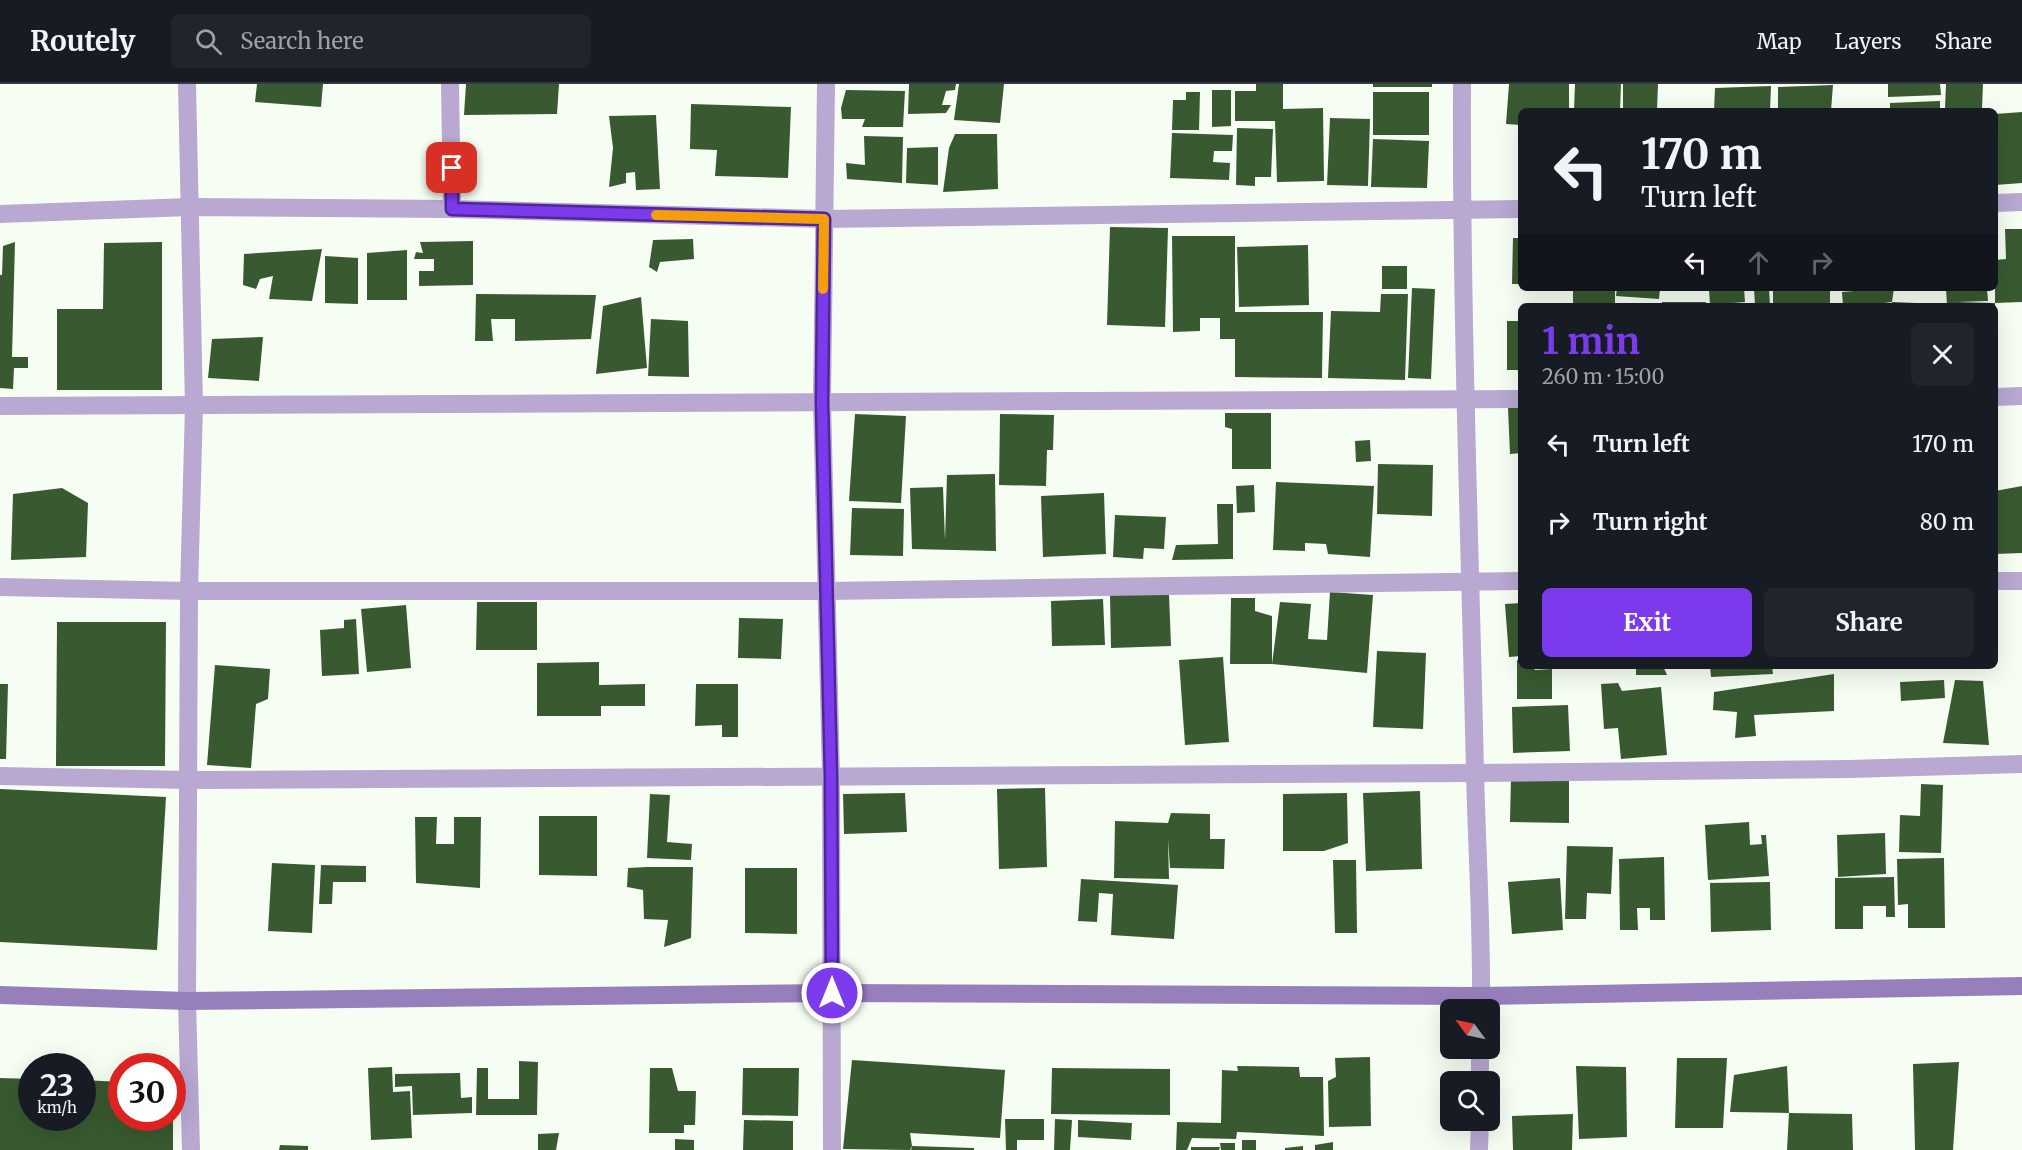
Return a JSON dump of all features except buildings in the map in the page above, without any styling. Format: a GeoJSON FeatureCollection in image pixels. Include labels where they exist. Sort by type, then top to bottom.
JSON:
{"type":"FeatureCollection","features":[{"type":"Feature","properties":{"kind":"street"},"geometry":{"type":"LineString","coordinates":[[187,84],[194,406],[189,591],[187,1000],[190,1150]]}},
{"type":"Feature","properties":{"kind":"street"},"geometry":{"type":"LineString","coordinates":[[450,84],[452,209]]}},
{"type":"Feature","properties":{"kind":"street"},"geometry":{"type":"LineString","coordinates":[[826,84],[822,402],[831,776],[832,1150]]}},
{"type":"Feature","properties":{"kind":"street"},"geometry":{"type":"LineString","coordinates":[[1462,84],[1461,208],[1481,999]]}},
{"type":"Feature","properties":{"kind":"street"},"geometry":{"type":"LineString","coordinates":[[1998,203],[2022,202]]}},
{"type":"Feature","properties":{"kind":"street"},"geometry":{"type":"LineString","coordinates":[[0,214],[189,207],[452,209],[824,219],[1518,209]]}},
{"type":"Feature","properties":{"kind":"street"},"geometry":{"type":"LineString","coordinates":[[1998,397],[2022,396]]}},
{"type":"Feature","properties":{"kind":"street"},"geometry":{"type":"LineString","coordinates":[[0,406],[1518,399]]}},
{"type":"Feature","properties":{"kind":"street"},"geometry":{"type":"LineString","coordinates":[[1998,580],[2022,581]]}},
{"type":"Feature","properties":{"kind":"street"},"geometry":{"type":"LineString","coordinates":[[0,587],[189,591],[826,591],[1518,581]]}},
{"type":"Feature","properties":{"kind":"street"},"geometry":{"type":"LineString","coordinates":[[0,776],[188,780],[1475,773],[1849,769],[2022,764]]}},
{"type":"Feature","properties":{"kind":"street"},"geometry":{"type":"LineString","coordinates":[[1500,1002],[2022,986]]}},
{"type":"Feature","properties":{"kind":"street"},"geometry":{"type":"LineString","coordinates":[[0,995],[187,1000],[832,993],[1440,1002]]}},
{"type":"Feature","properties":{"kind":"street"},"geometry":{"type":"LineString","coordinates":[[1479,1150],[1480,1131]]}},
{"type":"Feature","properties":{"kind":"slow traffic"},"geometry":{"type":"LineString","coordinates":[[656,215],[824,219],[823,289]]}},
{"type":"Feature","properties":{"kind":"route"},"geometry":{"type":"LineString","coordinates":[[452,168],[452,209],[824,219],[822,402],[831,776],[832,993]]}}]}
